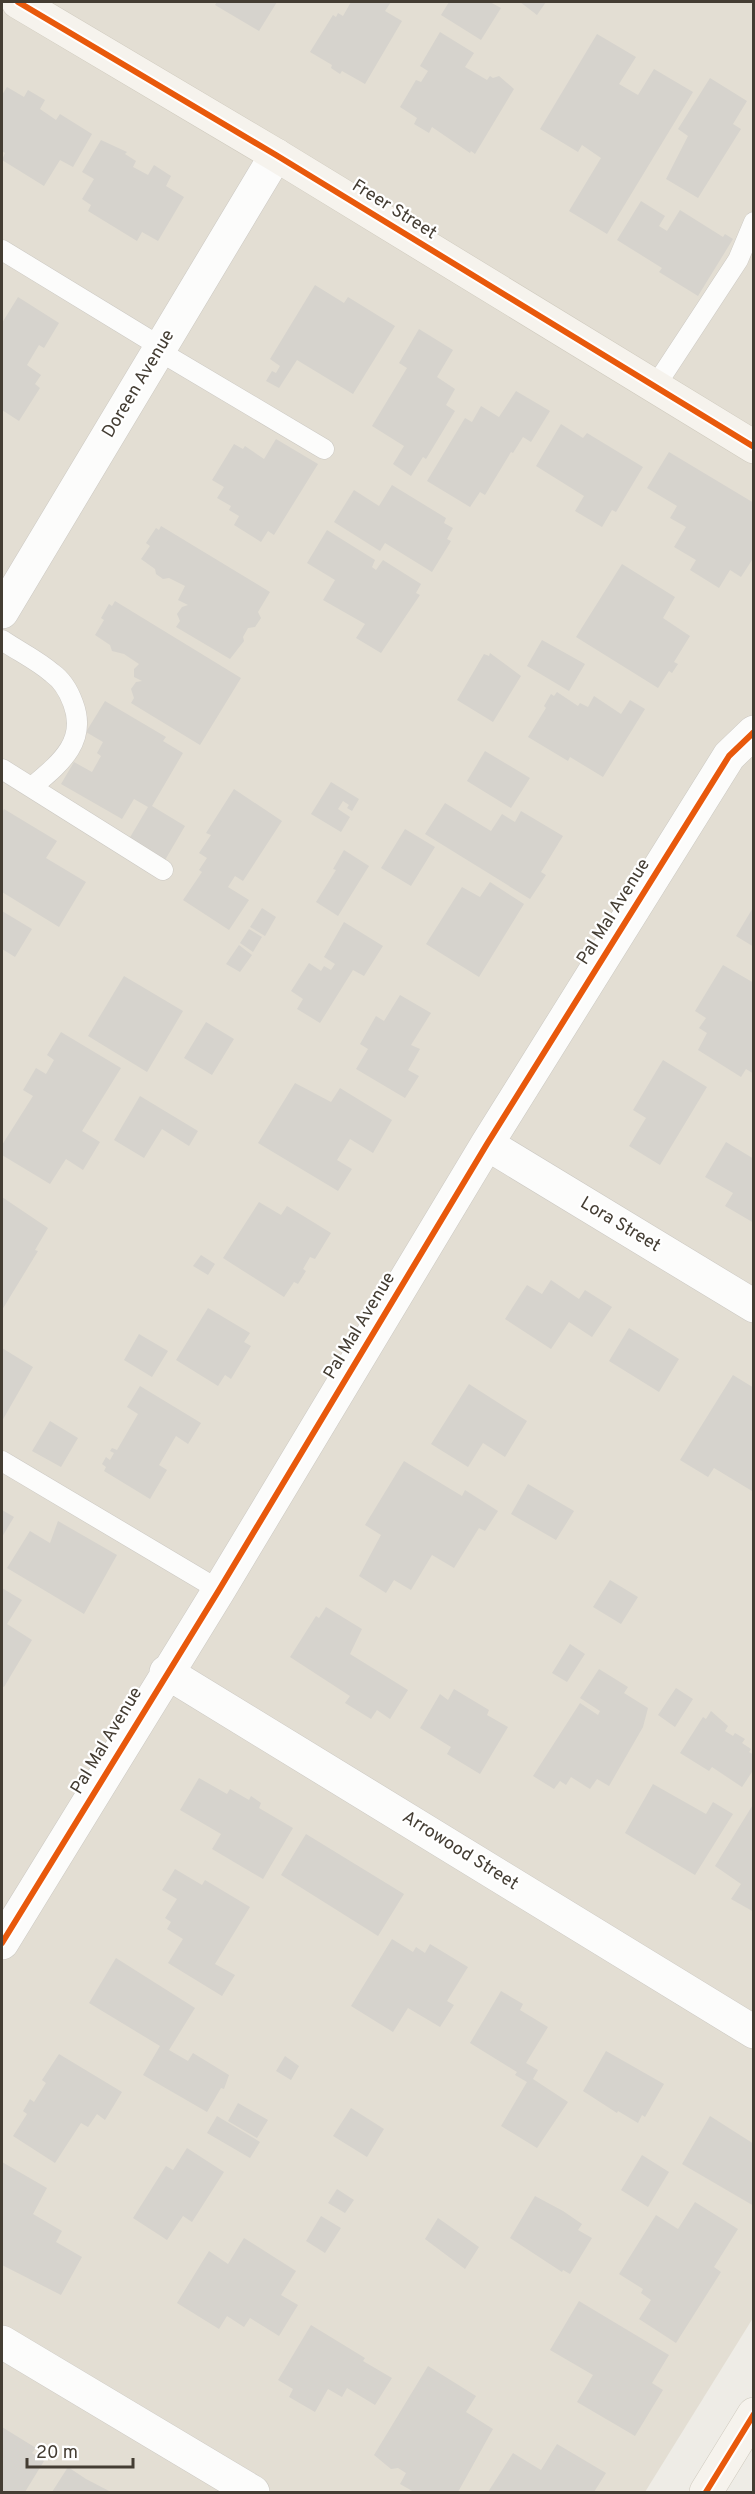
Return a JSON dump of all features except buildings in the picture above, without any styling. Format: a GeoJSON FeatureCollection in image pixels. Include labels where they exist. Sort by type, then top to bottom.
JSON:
{"type":"FeatureCollection","features":[{"type":"Feature","properties":{"kind":"street","name":"Freer Street"},"geometry":{"type":"LineString","coordinates":[[18,2],[276,155],[753,447]]}},
{"type":"Feature","properties":{"kind":"street","name":"Doreen Avenue"},"geometry":{"type":"LineString","coordinates":[[2,612],[276,155]]}},
{"type":"Feature","properties":{"kind":"street","name":"Pal Mal Avenue"},"geometry":{"type":"LineString","coordinates":[[2,1943],[166,1672],[219,1590],[487,1144],[729,756],[753,732]]}},
{"type":"Feature","properties":{"kind":"street","name":"Lora Street"},"geometry":{"type":"LineString","coordinates":[[487,1144],[753,1306]]}},
{"type":"Feature","properties":{"kind":"street","name":"Arrowood Street"},"geometry":{"type":"LineString","coordinates":[[166,1672],[753,2032]]}},
{"type":"Feature","properties":{"kind":"street"},"geometry":{"type":"LineString","coordinates":[[2,2342],[253,2493]]}},
{"type":"Feature","properties":{"kind":"street"},"geometry":{"type":"LineString","coordinates":[[706,2493],[753,2414]]}},
{"type":"Feature","properties":{"kind":"lane"},"geometry":{"type":"LineString","coordinates":[[654,388],[738,260],[753,222]]}},
{"type":"Feature","properties":{"kind":"lane"},"geometry":{"type":"LineString","coordinates":[[2,250],[324,448]]}},
{"type":"Feature","properties":{"kind":"lane"},"geometry":{"type":"LineString","coordinates":[[2,640],[53,673],[69,693],[79,718],[74,741],[60,763],[32,787]]}},
{"type":"Feature","properties":{"kind":"lane"},"geometry":{"type":"LineString","coordinates":[[2,769],[163,870]]}},
{"type":"Feature","properties":{"kind":"lane"},"geometry":{"type":"LineString","coordinates":[[2,1461],[219,1590]]}},
{"type":"Feature","properties":{"kind":"shaded area"},"geometry":{"type":"Polygon","coordinates":[[[2,2],[753,2],[753,2318],[645,2492],[2,2492],[2,2]]]}},
{"type":"Feature","properties":{"kind":"cycle path"},"geometry":{"type":"LineString","coordinates":[[18,2],[276,155],[754,447]]}},
{"type":"Feature","properties":{"kind":"cycle path"},"geometry":{"type":"LineString","coordinates":[[2,1943],[219,1590],[487,1144],[729,756],[754,732]]}},
{"type":"Feature","properties":{"kind":"cycle path"},"geometry":{"type":"LineString","coordinates":[[706,2492],[754,2414]]}}]}
